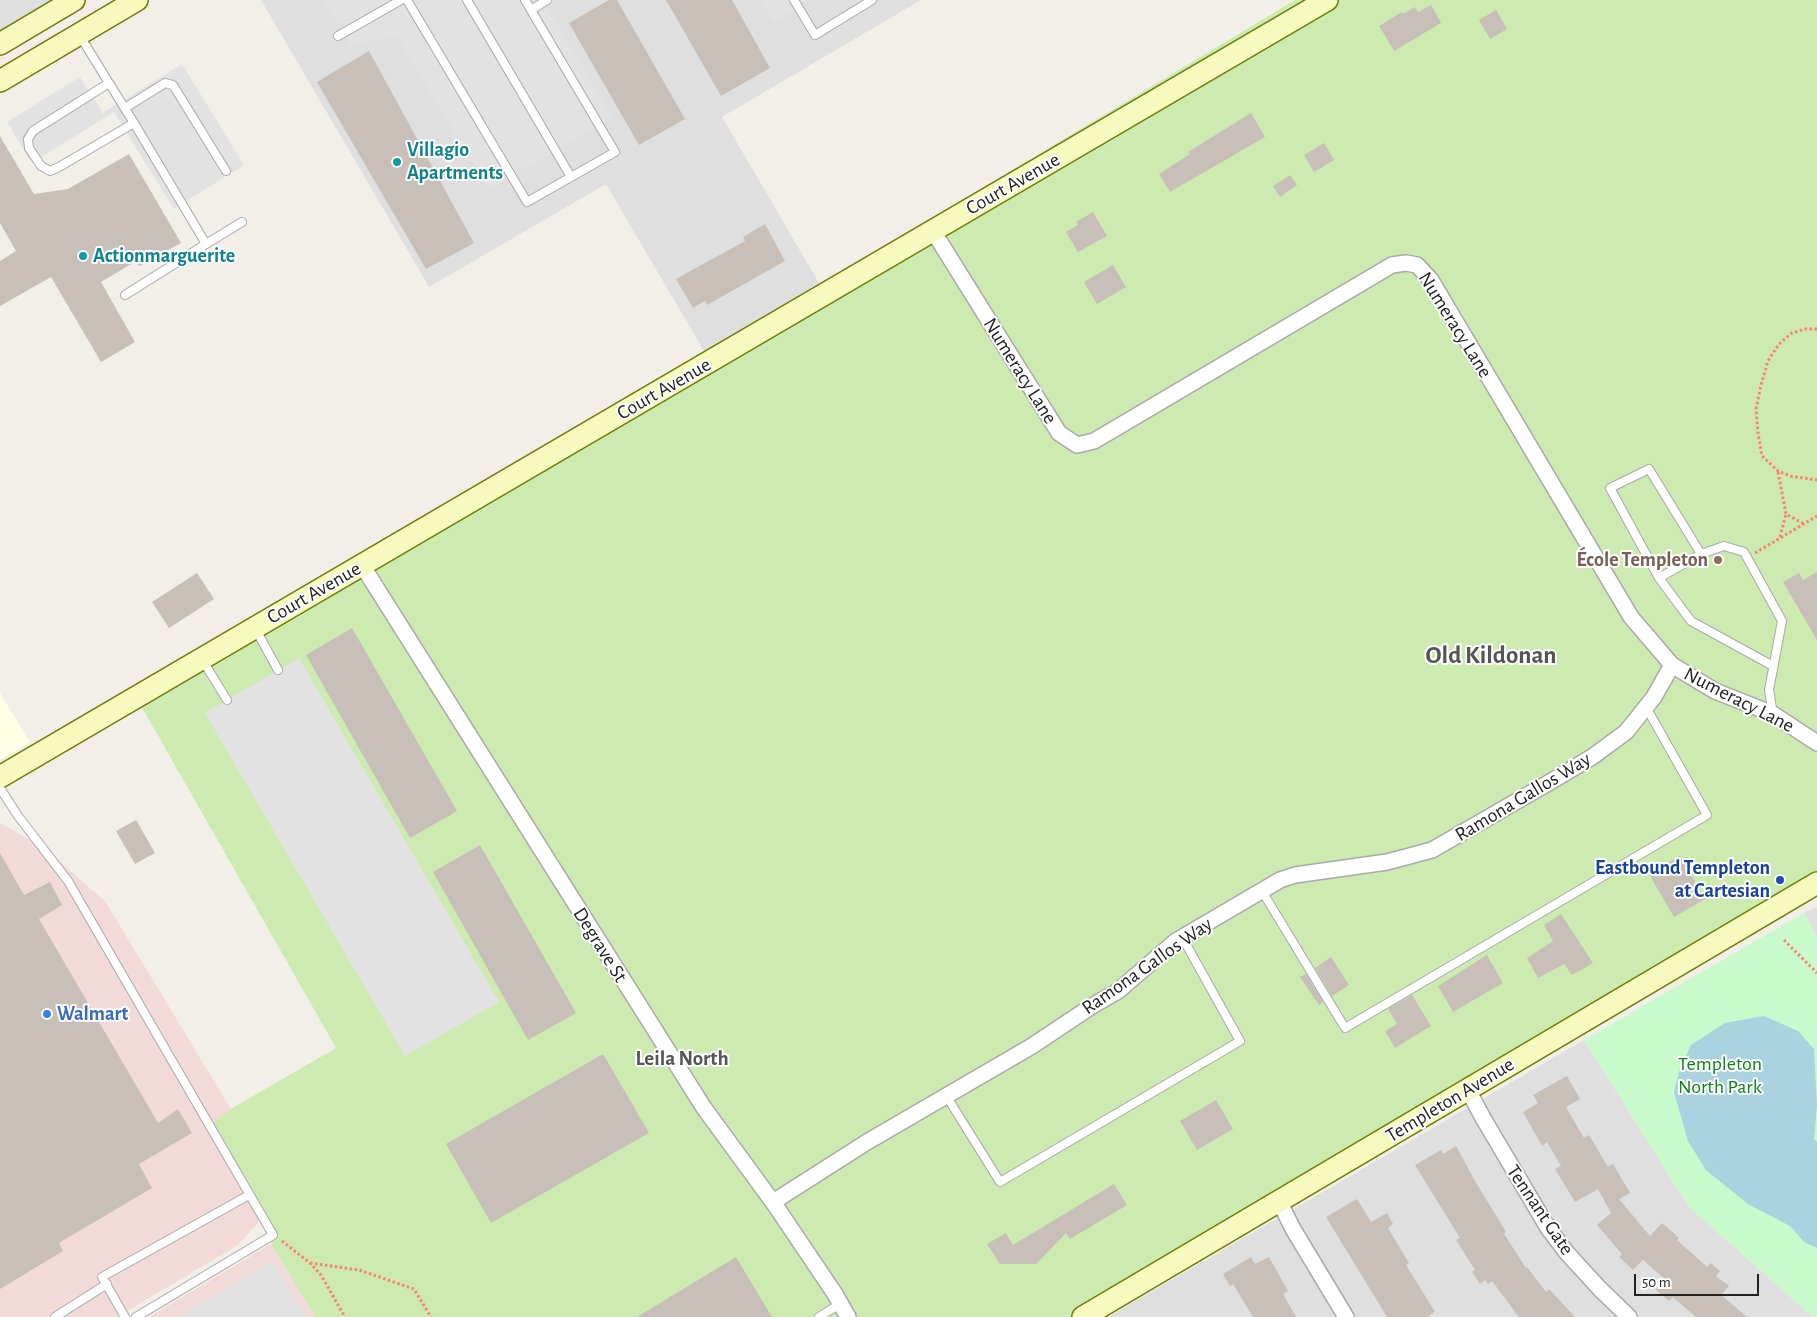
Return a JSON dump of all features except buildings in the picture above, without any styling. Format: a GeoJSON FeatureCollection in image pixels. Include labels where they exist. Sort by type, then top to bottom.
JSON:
{"type":"FeatureCollection","features":[{"type":"Feature","properties":{"kind":"street"},"geometry":{"type":"LineString","coordinates":[[0,44],[74,0]]}},
{"type":"Feature","properties":{"kind":"street"},"geometry":{"type":"LineString","coordinates":[[0,80],[137,0]]}},
{"type":"Feature","properties":{"kind":"street","name":"Court Avenue"},"geometry":{"type":"LineString","coordinates":[[0,777],[1327,0]]}},
{"type":"Feature","properties":{"kind":"street","name":"Numeracy Lane"},"geometry":{"type":"LineString","coordinates":[[933,231],[1059,434],[1078,445],[1094,441],[1392,265],[1406,263],[1417,265],[1430,280],[1631,617],[1672,665],[1715,691],[1773,714],[1817,743]]}},
{"type":"Feature","properties":{"kind":"street","name":"Degrave St"},"geometry":{"type":"LineString","coordinates":[[362,565],[704,1108],[773,1202],[848,1317]]}},
{"type":"Feature","properties":{"kind":"street","name":"Ramona Gallos Way"},"geometry":{"type":"LineString","coordinates":[[773,1202],[867,1142],[1032,1046],[1118,991],[1176,941],[1280,880],[1296,875],[1387,862],[1432,850],[1592,757],[1626,732],[1654,697],[1672,665]]}},
{"type":"Feature","properties":{"kind":"street","name":"Templeton Avenue"},"geometry":{"type":"LineString","coordinates":[[1088,1316],[1817,883]]}},
{"type":"Feature","properties":{"kind":"street","name":"Tennant Gate"},"geometry":{"type":"LineString","coordinates":[[1468,1090],[1548,1228],[1567,1253],[1629,1317]]}},
{"type":"Feature","properties":{"kind":"street"},"geometry":{"type":"LineString","coordinates":[[1279,1201],[1293,1229],[1346,1317]]}},
{"type":"Feature","properties":{"kind":"lane"},"geometry":{"type":"LineString","coordinates":[[338,36],[401,0]]}},
{"type":"Feature","properties":{"kind":"lane"},"geometry":{"type":"LineString","coordinates":[[407,0],[527,202],[615,152],[525,0]]}},
{"type":"Feature","properties":{"kind":"lane"},"geometry":{"type":"LineString","coordinates":[[467,0],[571,177]]}},
{"type":"Feature","properties":{"kind":"lane"},"geometry":{"type":"LineString","coordinates":[[531,10],[547,0]]}},
{"type":"Feature","properties":{"kind":"lane"},"geometry":{"type":"LineString","coordinates":[[794,0],[815,35],[860,3],[872,0]]}},
{"type":"Feature","properties":{"kind":"lane"},"geometry":{"type":"LineString","coordinates":[[79,34],[206,244]]}},
{"type":"Feature","properties":{"kind":"lane"},"geometry":{"type":"LineString","coordinates":[[109,83],[33,131],[28,139],[30,148],[37,161],[41,166],[50,170],[59,167],[134,123]]}},
{"type":"Feature","properties":{"kind":"lane"},"geometry":{"type":"LineString","coordinates":[[125,108],[165,83],[173,85],[226,171]]}},
{"type":"Feature","properties":{"kind":"lane"},"geometry":{"type":"LineString","coordinates":[[124,295],[242,222]]}},
{"type":"Feature","properties":{"kind":"lane"},"geometry":{"type":"LineString","coordinates":[[1701,554],[1649,469],[1610,488],[1659,578],[1690,621],[1773,666]]}},
{"type":"Feature","properties":{"kind":"lane"},"geometry":{"type":"LineString","coordinates":[[1659,578],[1701,554],[1724,546],[1744,552],[1782,621],[1769,690],[1773,714]]}},
{"type":"Feature","properties":{"kind":"lane"},"geometry":{"type":"LineString","coordinates":[[255,628],[278,670]]}},
{"type":"Feature","properties":{"kind":"lane"},"geometry":{"type":"LineString","coordinates":[[202,659],[227,700]]}},
{"type":"Feature","properties":{"kind":"lane"},"geometry":{"type":"LineString","coordinates":[[1262,891],[1345,1028],[1707,815],[1646,707]]}},
{"type":"Feature","properties":{"kind":"lane"},"geometry":{"type":"LineString","coordinates":[[0,788],[18,816],[68,881],[273,1235],[136,1317]]}},
{"type":"Feature","properties":{"kind":"lane"},"geometry":{"type":"LineString","coordinates":[[947,1097],[1000,1182],[1240,1041],[1182,938]]}},
{"type":"Feature","properties":{"kind":"lane"},"geometry":{"type":"LineString","coordinates":[[125,1317],[102,1277],[250,1195]]}},
{"type":"Feature","properties":{"kind":"lane"},"geometry":{"type":"LineString","coordinates":[[55,1317],[107,1284]]}},
{"type":"Feature","properties":{"kind":"lane"},"geometry":{"type":"LineString","coordinates":[[818,1317],[840,1304]]}},
{"type":"Feature","properties":{"kind":"path"},"geometry":{"type":"LineString","coordinates":[[1817,329],[1805,329],[1792,334],[1779,344],[1768,361],[1756,409],[1762,456],[1778,471],[1790,476],[1817,480]]}},
{"type":"Feature","properties":{"kind":"path"},"geometry":{"type":"LineString","coordinates":[[1778,471],[1786,514],[1779,538]]}},
{"type":"Feature","properties":{"kind":"path"},"geometry":{"type":"LineString","coordinates":[[1786,514],[1804,524]]}},
{"type":"Feature","properties":{"kind":"path"},"geometry":{"type":"LineString","coordinates":[[1755,553],[1817,516]]}},
{"type":"Feature","properties":{"kind":"path"},"geometry":{"type":"LineString","coordinates":[[1784,940],[1817,973]]}},
{"type":"Feature","properties":{"kind":"path"},"geometry":{"type":"LineString","coordinates":[[273,1235],[310,1263],[322,1275],[345,1317]]}},
{"type":"Feature","properties":{"kind":"path"},"geometry":{"type":"LineString","coordinates":[[310,1263],[359,1270],[414,1288],[431,1317]]}},
{"type":"Feature","properties":{"kind":"shaded area"},"geometry":{"type":"Polygon","coordinates":[[[0,0],[55,0],[0,32],[0,0]]]}},
{"type":"Feature","properties":{"kind":"shaded area"},"geometry":{"type":"Polygon","coordinates":[[[261,0],[921,0],[722,117],[819,283],[704,351],[606,184],[429,287],[261,0]]]}},
{"type":"Feature","properties":{"kind":"shaded area"},"geometry":{"type":"Polygon","coordinates":[[[324,0],[543,0],[612,117],[489,190],[397,36],[350,44],[324,0]]]}},
{"type":"Feature","properties":{"kind":"shaded area"},"geometry":{"type":"Polygon","coordinates":[[[760,0],[810,0],[773,22],[760,0]]]}},
{"type":"Feature","properties":{"kind":"shaded area"},"geometry":{"type":"Polygon","coordinates":[[[182,64],[244,165],[174,209],[114,112],[32,163],[7,122],[80,77],[103,113],[182,64]]]}},
{"type":"Feature","properties":{"kind":"shaded area"},"geometry":{"type":"Polygon","coordinates":[[[299,658],[499,1002],[405,1056],[205,713],[299,658]]]}},
{"type":"Feature","properties":{"kind":"shaded area"},"geometry":{"type":"Polygon","coordinates":[[[0,693],[30,742],[0,760],[0,693]]]}},
{"type":"Feature","properties":{"kind":"shaded area"},"geometry":{"type":"Polygon","coordinates":[[[0,823],[43,847],[105,901],[283,1195],[238,1245],[117,1317],[0,1317],[0,823]]]}},
{"type":"Feature","properties":{"kind":"shaded area"},"geometry":{"type":"Polygon","coordinates":[[[1817,906],[1817,936],[1804,913],[1817,906]]]}},
{"type":"Feature","properties":{"kind":"shaded area"},"geometry":{"type":"Polygon","coordinates":[[[1584,1040],[1689,1207],[1813,1317],[1108,1317],[1584,1040]]]}},
{"type":"Feature","properties":{"kind":"shaded area"},"geometry":{"type":"Polygon","coordinates":[[[271,1244],[315,1317],[149,1317],[271,1244]]]}},
{"type":"Feature","properties":{"kind":"shaded area"},"geometry":{"type":"Polygon","coordinates":[[[273,1261],[306,1317],[178,1317],[273,1261]]]}},
{"type":"Feature","properties":{"kind":"green space"},"geometry":{"type":"Polygon","coordinates":[[[1295,0],[1817,0],[1817,883],[1084,1317],[315,1317],[271,1244],[273,1235],[209,1125],[234,1107],[336,1048],[136,697],[1295,0]]]}},
{"type":"Feature","properties":{"kind":"green space","name":"Templeton North Park"},"geometry":{"type":"Polygon","coordinates":[[[1804,913],[1817,936],[1817,1317],[1813,1317],[1689,1207],[1584,1040],[1804,913]]]}},
{"type":"Feature","properties":{"kind":"water"},"geometry":{"type":"Polygon","coordinates":[[[1764,1016],[1798,1031],[1814,1049],[1817,1106],[1814,1139],[1817,1142],[1817,1248],[1804,1242],[1790,1226],[1748,1204],[1706,1170],[1688,1141],[1674,1092],[1680,1069],[1691,1045],[1725,1023],[1764,1016]]]}},
{"type":"Feature","properties":{"kind":"place","name":"Villagio Apartments"},"geometry":{"type":"Point","coordinates":[397,162]}},
{"type":"Feature","properties":{"kind":"place","name":"Actionmarguerite"},"geometry":{"type":"Point","coordinates":[83,256]}},
{"type":"Feature","properties":{"kind":"place","name":"École Templeton"},"geometry":{"type":"Point","coordinates":[1718,560]}},
{"type":"Feature","properties":{"kind":"place","name":"Eastbound Templeton at Cartesian"},"geometry":{"type":"Point","coordinates":[1780,880]}},
{"type":"Feature","properties":{"kind":"place","name":"Walmart"},"geometry":{"type":"Point","coordinates":[47,1014]}},
{"type":"Feature","properties":{"kind":"district","name":"Old Kildonan"},"geometry":{"type":"Point","coordinates":[1491,655]}},
{"type":"Feature","properties":{"kind":"district","name":"Leila North"},"geometry":{"type":"Point","coordinates":[682,1059]}}]}
